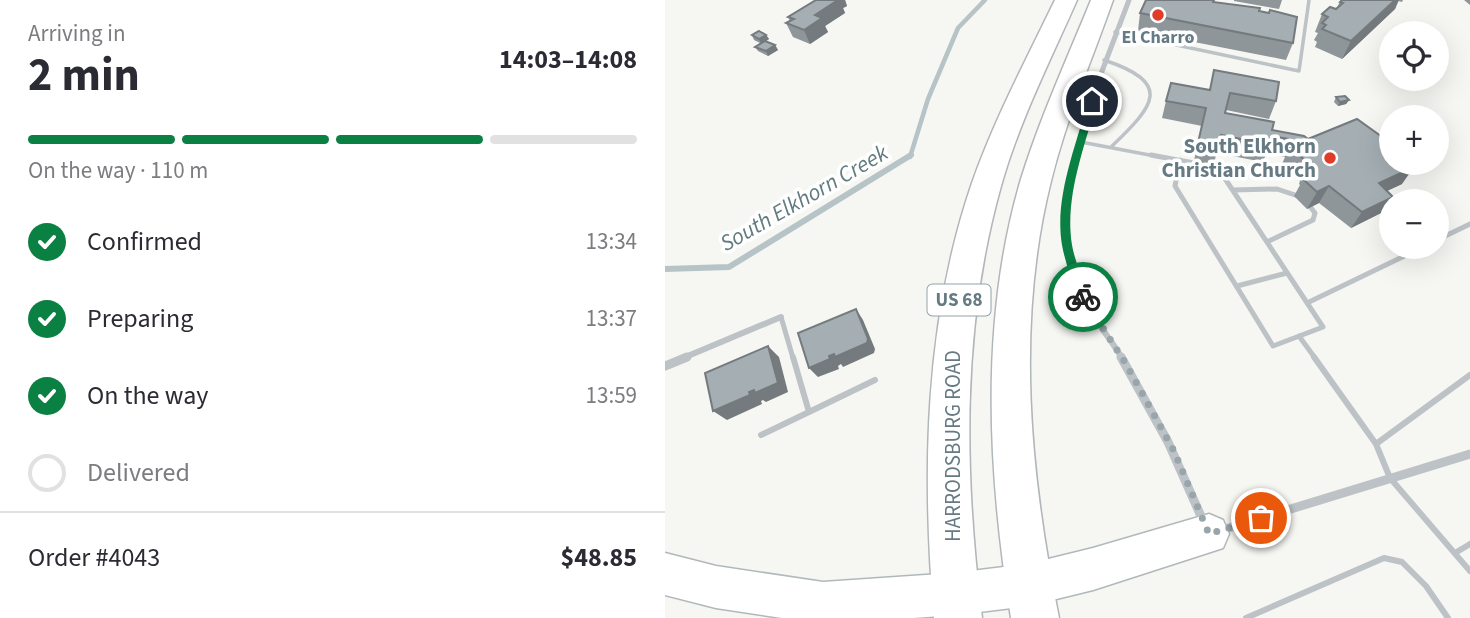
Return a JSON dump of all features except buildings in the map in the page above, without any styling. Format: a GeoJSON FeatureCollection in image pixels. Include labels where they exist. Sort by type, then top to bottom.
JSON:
{"type":"FeatureCollection","features":[{"type":"Feature","properties":{"kind":"main road"},"geometry":{"type":"LineString","coordinates":[[1066,1],[1112,9]]}},
{"type":"Feature","properties":{"kind":"main road","name":"HARRODSBURG ROAD"},"geometry":{"type":"LineString","coordinates":[[957,606],[949,433],[954,338],[962,281],[970,243],[998,151],[1066,1]]}},
{"type":"Feature","properties":{"kind":"main road","name":"US 68"},"geometry":{"type":"LineString","coordinates":[[1032,602],[1012,435],[1013,332],[1020,249],[1039,170],[1112,9]]}},
{"type":"Feature","properties":{"kind":"street"},"geometry":{"type":"LineString","coordinates":[[1112,9],[1104,60],[1067,198],[1067,244],[1083,296],[1126,364],[1174,451],[1209,534]]}},
{"type":"Feature","properties":{"kind":"street"},"geometry":{"type":"LineString","coordinates":[[665,366],[781,317]]}},
{"type":"Feature","properties":{"kind":"street"},"geometry":{"type":"LineString","coordinates":[[665,573],[716,587],[823,603],[957,606],[1032,602],[1093,569],[1470,454]]}},
{"type":"Feature","properties":{"kind":"lane"},"geometry":{"type":"LineString","coordinates":[[1112,9],[1299,71],[1309,0]]}},
{"type":"Feature","properties":{"kind":"lane"},"geometry":{"type":"LineString","coordinates":[[1104,60],[1135,71],[1146,78],[1151,87],[1151,99],[1140,120],[1112,146]]}},
{"type":"Feature","properties":{"kind":"lane"},"geometry":{"type":"LineString","coordinates":[[1081,142],[1112,146],[1180,160],[1218,168],[1323,327],[1273,346],[1175,186],[1180,160]]}},
{"type":"Feature","properties":{"kind":"lane"},"geometry":{"type":"LineString","coordinates":[[1233,190],[1289,190],[1315,212],[1313,220],[1267,242]]}},
{"type":"Feature","properties":{"kind":"lane"},"geometry":{"type":"LineString","coordinates":[[1449,234],[1470,224]]}},
{"type":"Feature","properties":{"kind":"lane"},"geometry":{"type":"LineString","coordinates":[[1307,303],[1398,259]]}},
{"type":"Feature","properties":{"kind":"lane"},"geometry":{"type":"LineString","coordinates":[[1237,286],[1287,272]]}},
{"type":"Feature","properties":{"kind":"lane"},"geometry":{"type":"LineString","coordinates":[[781,317],[809,412]]}},
{"type":"Feature","properties":{"kind":"lane"},"geometry":{"type":"LineString","coordinates":[[1299,336],[1376,444],[1389,478],[1470,571]]}},
{"type":"Feature","properties":{"kind":"lane"},"geometry":{"type":"LineString","coordinates":[[1376,444],[1470,374]]}},
{"type":"Feature","properties":{"kind":"lane"},"geometry":{"type":"LineString","coordinates":[[761,435],[875,380]]}},
{"type":"Feature","properties":{"kind":"lane"},"geometry":{"type":"LineString","coordinates":[[1455,554],[1470,544]]}},
{"type":"Feature","properties":{"kind":"lane"},"geometry":{"type":"LineString","coordinates":[[1247,618],[1384,558],[1402,562],[1426,586],[1448,618]]}},
{"type":"Feature","properties":{"kind":"waterway","name":"South Elkhorn Creek"},"geometry":{"type":"LineString","coordinates":[[911,155],[928,99],[958,28],[985,0]]}},
{"type":"Feature","properties":{"kind":"waterway","name":"South Elkhorn Creek"},"geometry":{"type":"LineString","coordinates":[[665,269],[729,267],[911,155]]}},
{"type":"Feature","properties":{"kind":"way so far"},"geometry":{"type":"LineString","coordinates":[[1083,297],[1126,364],[1174,451],[1209,534],[1261,518]]}},
{"type":"Feature","properties":{"kind":"place","name":"El Charro"},"geometry":{"type":"Point","coordinates":[1158,15]}},
{"type":"Feature","properties":{"kind":"place","name":"South Elkhorn Christian Church"},"geometry":{"type":"Point","coordinates":[1330,158]}},
{"type":"Feature","properties":{"kind":"route"},"geometry":{"type":"LineString","coordinates":[[1083,297],[1067,244],[1066,218],[1067,198],[1092,101]]}}]}
